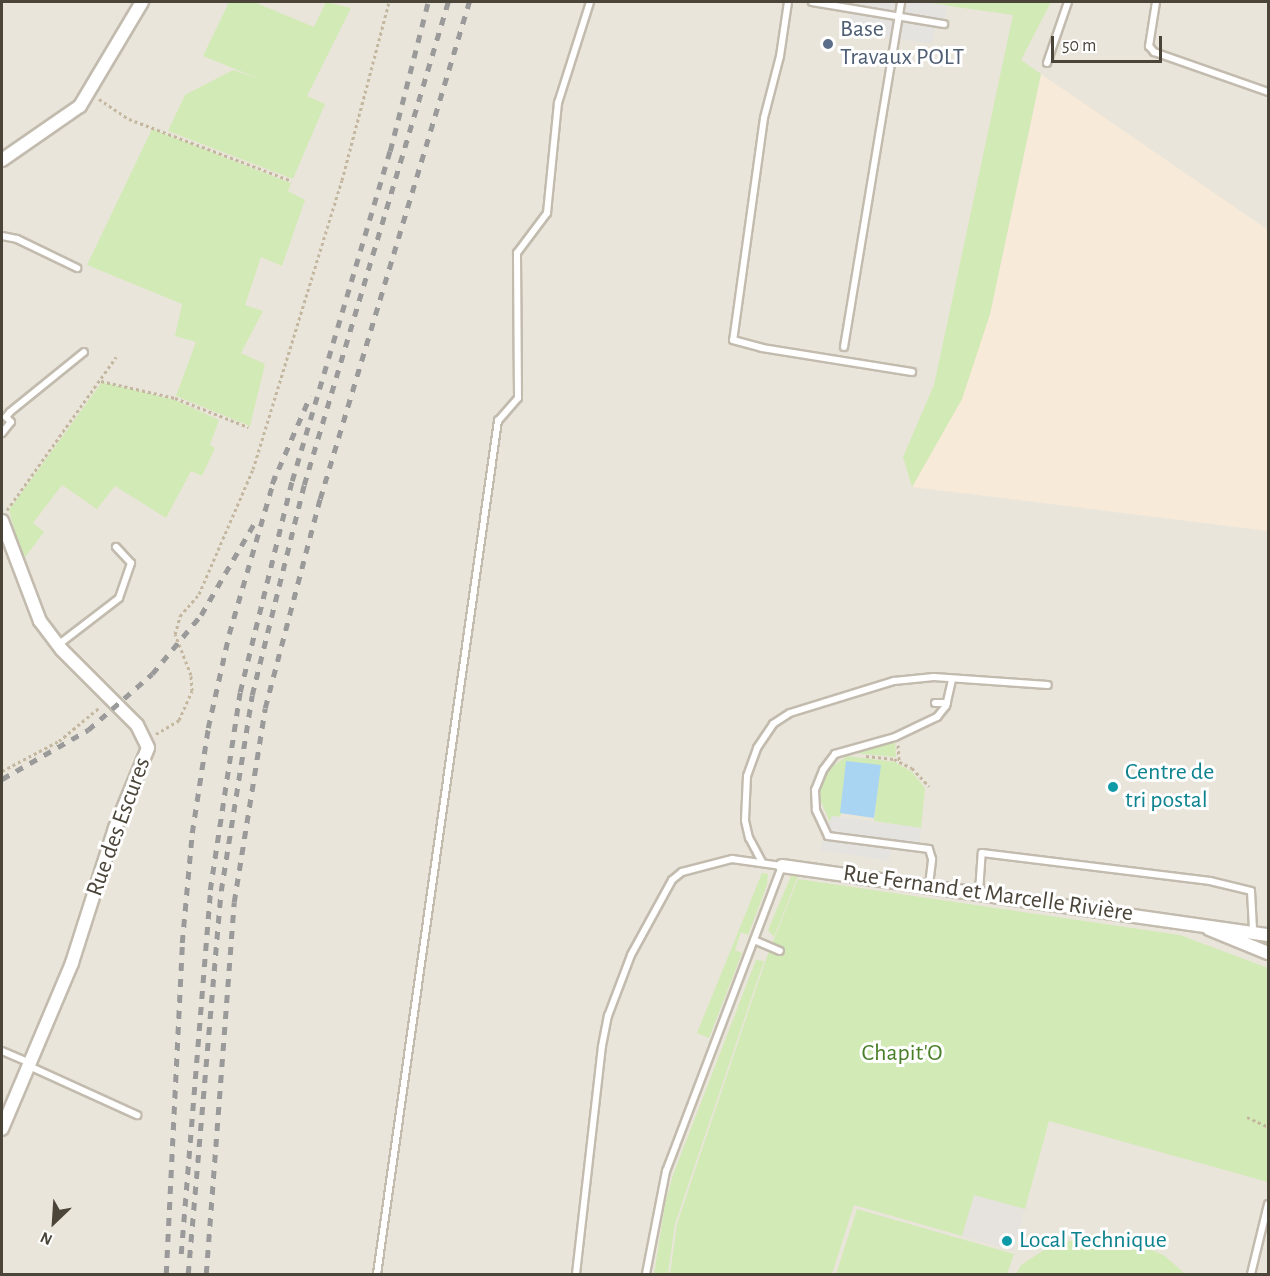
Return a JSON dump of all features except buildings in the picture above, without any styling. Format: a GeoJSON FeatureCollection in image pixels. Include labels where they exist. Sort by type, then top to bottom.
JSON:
{"type":"FeatureCollection","features":[{"type":"Feature","properties":{"kind":"street"},"geometry":{"type":"LineString","coordinates":[[2,160],[80,106],[142,2]]}},
{"type":"Feature","properties":{"kind":"street","name":"Rue des Escures"},"geometry":{"type":"LineString","coordinates":[[2,1129],[72,963],[116,828],[148,748],[145,737],[58,645],[32,605],[4,516]]}},
{"type":"Feature","properties":{"kind":"street","name":"Rue Fernand et Marcelle Rivière"},"geometry":{"type":"LineString","coordinates":[[782,866],[1253,930],[1269,935]]}},
{"type":"Feature","properties":{"kind":"street","name":"Rue Fernand et Marcelle Rivière"},"geometry":{"type":"LineString","coordinates":[[1194,923],[1269,953]]}},
{"type":"Feature","properties":{"kind":"street"},"geometry":{"type":"LineString","coordinates":[[1253,930],[1269,929]]}},
{"type":"Feature","properties":{"kind":"lane"},"geometry":{"type":"LineString","coordinates":[[377,1275],[498,421],[518,398],[517,253],[547,213],[558,103],[590,2]]}},
{"type":"Feature","properties":{"kind":"lane"},"geometry":{"type":"LineString","coordinates":[[788,2],[780,56],[764,118],[733,340],[762,348],[912,372]]}},
{"type":"Feature","properties":{"kind":"lane"},"geometry":{"type":"LineString","coordinates":[[812,2],[944,24]]}},
{"type":"Feature","properties":{"kind":"lane"},"geometry":{"type":"LineString","coordinates":[[844,347],[901,2]]}},
{"type":"Feature","properties":{"kind":"lane"},"geometry":{"type":"LineString","coordinates":[[1047,63],[1068,2]]}},
{"type":"Feature","properties":{"kind":"lane"},"geometry":{"type":"LineString","coordinates":[[1156,2],[1149,46],[1154,52],[1269,92]]}},
{"type":"Feature","properties":{"kind":"lane"},"geometry":{"type":"LineString","coordinates":[[2,236],[17,239],[77,268]]}},
{"type":"Feature","properties":{"kind":"lane"},"geometry":{"type":"LineString","coordinates":[[2,433],[11,422],[6,417],[10,412],[84,352]]}},
{"type":"Feature","properties":{"kind":"lane"},"geometry":{"type":"LineString","coordinates":[[58,645],[119,597],[131,562],[116,547]]}},
{"type":"Feature","properties":{"kind":"lane"},"geometry":{"type":"LineString","coordinates":[[929,885],[932,859],[929,849],[828,836],[816,810],[815,790],[823,770],[839,753],[926,725],[946,703],[952,680]]}},
{"type":"Feature","properties":{"kind":"lane"},"geometry":{"type":"LineString","coordinates":[[762,862],[749,838],[745,796],[757,748],[773,724],[790,713],[894,681],[952,680],[1048,685]]}},
{"type":"Feature","properties":{"kind":"lane"},"geometry":{"type":"LineString","coordinates":[[935,703],[946,703]]}},
{"type":"Feature","properties":{"kind":"lane"},"geometry":{"type":"LineString","coordinates":[[979,892],[982,853],[1210,881],[1251,891],[1253,930]]}},
{"type":"Feature","properties":{"kind":"lane"},"geometry":{"type":"LineString","coordinates":[[576,1275],[602,1046],[608,1016],[631,955],[672,880],[682,872],[732,859],[782,866],[666,1171],[646,1275]]}},
{"type":"Feature","properties":{"kind":"lane"},"geometry":{"type":"LineString","coordinates":[[754,940],[780,951]]}},
{"type":"Feature","properties":{"kind":"lane"},"geometry":{"type":"LineString","coordinates":[[2,1052],[137,1115]]}},
{"type":"Feature","properties":{"kind":"lane"},"geometry":{"type":"LineString","coordinates":[[1251,1275],[1269,1204]]}},
{"type":"Feature","properties":{"kind":"path"},"geometry":{"type":"LineString","coordinates":[[145,737],[179,720],[192,691],[191,675],[175,634],[180,616],[199,594],[253,469],[342,180],[389,2]]}},
{"type":"Feature","properties":{"kind":"path"},"geometry":{"type":"LineString","coordinates":[[99,99],[129,119],[292,181]]}},
{"type":"Feature","properties":{"kind":"path"},"geometry":{"type":"LineString","coordinates":[[4,516],[116,357]]}},
{"type":"Feature","properties":{"kind":"path"},"geometry":{"type":"LineString","coordinates":[[101,381],[175,398],[248,427]]}},
{"type":"Feature","properties":{"kind":"path"},"geometry":{"type":"LineString","coordinates":[[2,771],[59,741],[104,703]]}},
{"type":"Feature","properties":{"kind":"path"},"geometry":{"type":"LineString","coordinates":[[897,736],[898,762]]}},
{"type":"Feature","properties":{"kind":"path"},"geometry":{"type":"LineString","coordinates":[[839,753],[898,762],[912,768],[929,786]]}},
{"type":"Feature","properties":{"kind":"path"},"geometry":{"type":"LineString","coordinates":[[1246,1117],[1269,1127]]}},
{"type":"Feature","properties":{"kind":"shaded area"},"geometry":{"type":"Polygon","coordinates":[[[2,2],[1268,2],[1268,1274],[2,1274],[2,2]]]}},
{"type":"Feature","properties":{"kind":"shaded area"},"geometry":{"type":"Polygon","coordinates":[[[812,2],[921,2],[947,5],[944,24],[936,22],[932,44],[848,32],[851,8],[812,2]]]}},
{"type":"Feature","properties":{"kind":"shaded area"},"geometry":{"type":"Polygon","coordinates":[[[1041,74],[1268,230],[1268,531],[912,487],[962,399],[990,314],[1041,74]]]}},
{"type":"Feature","properties":{"kind":"shaded area"},"geometry":{"type":"Polygon","coordinates":[[[832,816],[921,828],[919,846],[891,843],[889,861],[820,850],[832,816]]]}},
{"type":"Feature","properties":{"kind":"shaded area"},"geometry":{"type":"Polygon","coordinates":[[[974,1195],[1025,1209],[1013,1251],[962,1236],[974,1195]]]}},
{"type":"Feature","properties":{"kind":"green space"},"geometry":{"type":"Polygon","coordinates":[[[229,2],[254,2],[314,27],[326,2],[351,8],[307,96],[325,104],[293,179],[168,131],[185,95],[233,70],[257,78],[203,56],[229,2]]]}},
{"type":"Feature","properties":{"kind":"green space"},"geometry":{"type":"Polygon","coordinates":[[[921,2],[1051,2],[1021,60],[1041,74],[990,314],[962,399],[912,487],[903,457],[934,385],[1013,15],[921,2]]]}},
{"type":"Feature","properties":{"kind":"green space"},"geometry":{"type":"Polygon","coordinates":[[[152,129],[291,183],[288,191],[305,200],[282,266],[261,257],[245,305],[263,311],[241,353],[265,364],[250,426],[176,396],[196,342],[175,336],[182,304],[87,265],[152,129]]]}},
{"type":"Feature","properties":{"kind":"green space"},"geometry":{"type":"Polygon","coordinates":[[[102,382],[175,400],[219,420],[210,445],[215,448],[202,476],[191,471],[166,518],[115,486],[97,509],[62,485],[33,523],[44,532],[23,560],[9,510],[102,382]]]}},
{"type":"Feature","properties":{"kind":"green space"},"geometry":{"type":"Polygon","coordinates":[[[895,741],[896,757],[855,753],[895,741]]]}},
{"type":"Feature","properties":{"kind":"green space"},"geometry":{"type":"Polygon","coordinates":[[[847,756],[895,762],[912,772],[925,788],[921,828],[874,821],[880,765],[839,817],[832,816],[830,822],[819,797],[821,783],[832,767],[847,756]]]}},
{"type":"Feature","properties":{"kind":"green space"},"geometry":{"type":"Polygon","coordinates":[[[762,873],[768,874],[767,885],[748,935],[741,932],[735,950],[742,953],[709,1038],[697,1033],[762,873]]]}},
{"type":"Feature","properties":{"kind":"green space"},"geometry":{"type":"Polygon","coordinates":[[[791,876],[798,876],[774,937],[768,930],[791,876]]]}},
{"type":"Feature","properties":{"kind":"green space","name":"Chapit'O"},"geometry":{"type":"Polygon","coordinates":[[[798,879],[1180,935],[1268,968],[1268,1182],[1049,1121],[1025,1209],[974,1195],[962,1236],[854,1205],[832,1274],[670,1274],[677,1224],[765,962],[798,879]]]}},
{"type":"Feature","properties":{"kind":"green space"},"geometry":{"type":"Polygon","coordinates":[[[756,960],[764,961],[675,1224],[668,1274],[654,1274],[665,1204],[673,1175],[756,960]]]}},
{"type":"Feature","properties":{"kind":"green space"},"geometry":{"type":"Polygon","coordinates":[[[857,1209],[1014,1254],[1007,1274],[836,1274],[857,1209]]]}},
{"type":"Feature","properties":{"kind":"green space"},"geometry":{"type":"Polygon","coordinates":[[[1096,1233],[1139,1244],[1165,1256],[1185,1274],[1016,1274],[1021,1265],[1047,1248],[1096,1233]]]}},
{"type":"Feature","properties":{"kind":"water"},"geometry":{"type":"Polygon","coordinates":[[[846,761],[881,765],[874,818],[840,813],[846,761]]]}},
{"type":"Feature","properties":{"kind":"railway"},"geometry":{"type":"LineString","coordinates":[[181,1254],[210,890],[240,692],[292,481],[390,151],[428,2]]}},
{"type":"Feature","properties":{"kind":"railway"},"geometry":{"type":"LineString","coordinates":[[188,1274],[221,891],[252,695],[304,485],[448,2]]}},
{"type":"Feature","properties":{"kind":"railway"},"geometry":{"type":"LineString","coordinates":[[206,1274],[234,902],[265,708],[320,499],[469,2]]}},
{"type":"Feature","properties":{"kind":"railway"},"geometry":{"type":"LineString","coordinates":[[272,484],[310,396]]}},
{"type":"Feature","properties":{"kind":"railway"},"geometry":{"type":"LineString","coordinates":[[166,1274],[182,943],[192,833],[208,728],[229,634],[275,476]]}},
{"type":"Feature","properties":{"kind":"railway"},"geometry":{"type":"LineString","coordinates":[[2,779],[88,730],[152,674],[201,615],[255,522]]}},
{"type":"Feature","properties":{"kind":"place","name":"Base Travaux POLT"},"geometry":{"type":"Point","coordinates":[828,44]}},
{"type":"Feature","properties":{"kind":"place","name":"Centre de tri postal"},"geometry":{"type":"Point","coordinates":[1113,787]}},
{"type":"Feature","properties":{"kind":"place","name":"Local Technique"},"geometry":{"type":"Point","coordinates":[1007,1241]}}]}
